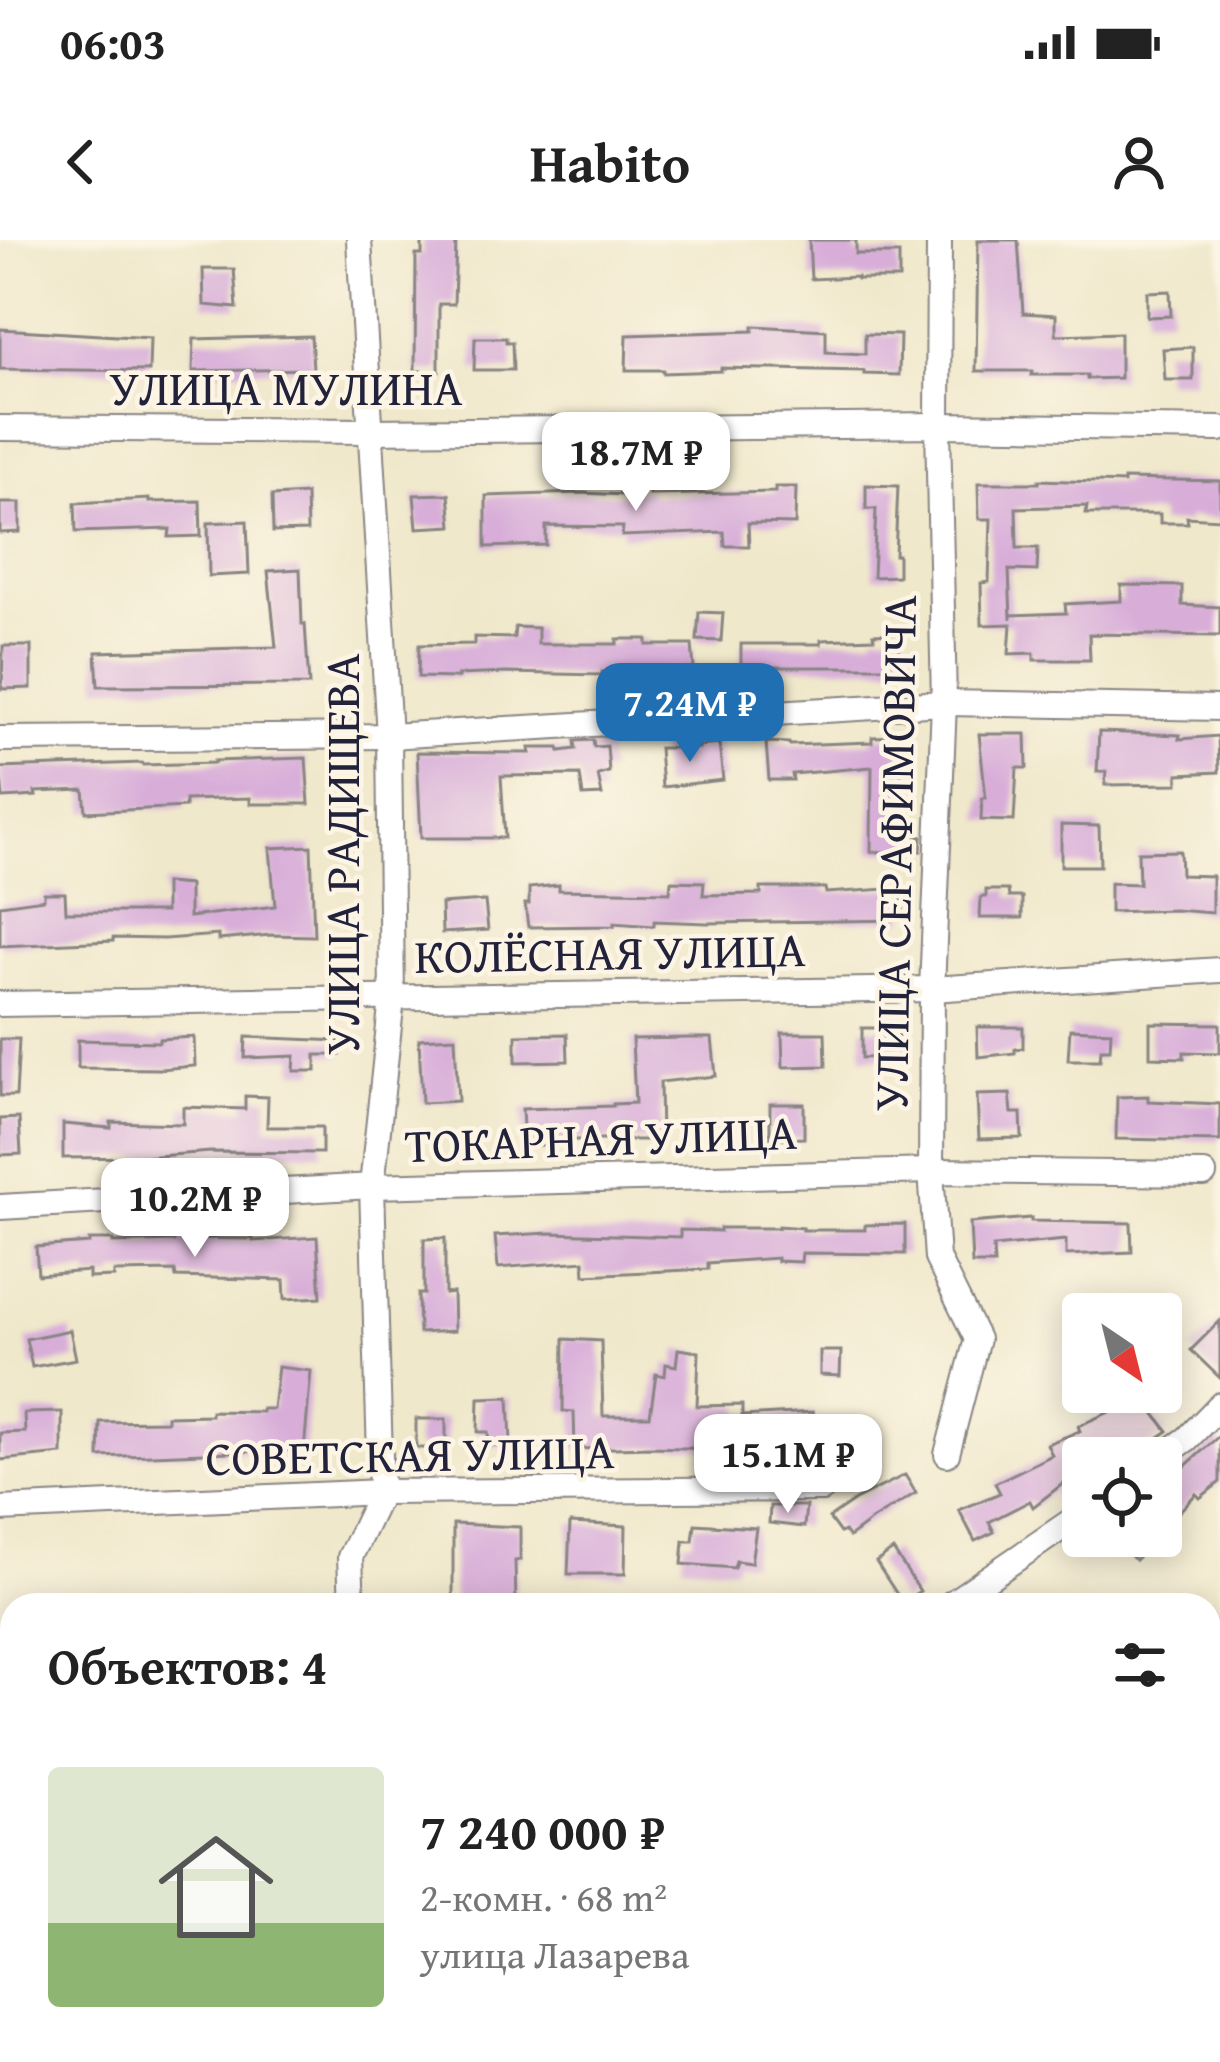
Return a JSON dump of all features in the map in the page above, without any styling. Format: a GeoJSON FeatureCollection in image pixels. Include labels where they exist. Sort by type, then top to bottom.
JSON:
{"type":"FeatureCollection","features":[{"type":"Feature","properties":{"kind":"street","name":"УЛИЦА РАДИЩЕВА"},"geometry":{"type":"LineString","coordinates":[[352,1593],[350,1557],[381,1492],[372,1186],[392,998],[389,736],[359,240]]}},
{"type":"Feature","properties":{"kind":"street","name":"УЛИЦА СЕРАФИМОВИЧА"},"geometry":{"type":"LineString","coordinates":[[939,240],[944,703],[932,989],[931,1171],[937,1258],[977,1339],[947,1454]]}},
{"type":"Feature","properties":{"kind":"street","name":"УЛИЦА МУЛИНА"},"geometry":{"type":"LineString","coordinates":[[0,428],[369,431],[938,424],[1220,429]]}},
{"type":"Feature","properties":{"kind":"street"},"geometry":{"type":"LineString","coordinates":[[0,739],[389,736],[944,703],[1220,708]]}},
{"type":"Feature","properties":{"kind":"street","name":"КОЛЁСНАЯ УЛИЦА"},"geometry":{"type":"LineString","coordinates":[[0,1004],[932,989],[1220,970]]}},
{"type":"Feature","properties":{"kind":"street","name":"ТОКАРНАЯ УЛИЦА"},"geometry":{"type":"LineString","coordinates":[[0,1207],[372,1186],[931,1171],[1204,1174]]}},
{"type":"Feature","properties":{"kind":"street"},"geometry":{"type":"LineString","coordinates":[[1182,1442],[1220,1405]]}},
{"type":"Feature","properties":{"kind":"street","name":"СОВЕТСКАЯ УЛИЦА"},"geometry":{"type":"LineString","coordinates":[[0,1509],[381,1492],[821,1489]]}},
{"type":"Feature","properties":{"kind":"street"},"geometry":{"type":"LineString","coordinates":[[982,1593],[1062,1530]]}},
{"type":"Feature","properties":{"kind":"building"},"geometry":{"type":"Polygon","coordinates":[[[422,240],[456,240],[454,304],[439,304],[439,371],[415,371],[416,255],[422,255],[422,240]]]}},
{"type":"Feature","properties":{"kind":"building"},"geometry":{"type":"Polygon","coordinates":[[[809,240],[856,240],[856,254],[899,254],[899,279],[811,279],[809,240]]]}},
{"type":"Feature","properties":{"kind":"building"},"geometry":{"type":"Polygon","coordinates":[[[978,240],[1018,240],[1023,313],[1056,315],[1056,335],[1120,333],[1120,378],[976,371],[978,240]]]}},
{"type":"Feature","properties":{"kind":"building"},"geometry":{"type":"Polygon","coordinates":[[[203,269],[234,269],[237,308],[204,305],[203,269]]]}},
{"type":"Feature","properties":{"kind":"building"},"geometry":{"type":"Polygon","coordinates":[[[1170,291],[1171,316],[1147,317],[1147,292],[1170,291]]]}},
{"type":"Feature","properties":{"kind":"building"},"geometry":{"type":"Polygon","coordinates":[[[753,326],[826,330],[826,352],[865,354],[865,334],[900,335],[899,375],[721,368],[663,373],[626,370],[627,335],[753,331],[753,326]]]}},
{"type":"Feature","properties":{"kind":"building"},"geometry":{"type":"Polygon","coordinates":[[[0,329],[150,338],[149,371],[0,369],[0,329]]]}},
{"type":"Feature","properties":{"kind":"building"},"geometry":{"type":"Polygon","coordinates":[[[311,336],[313,369],[193,371],[194,339],[311,336]]]}},
{"type":"Feature","properties":{"kind":"building"},"geometry":{"type":"Polygon","coordinates":[[[475,338],[512,342],[513,370],[474,370],[475,338]]]}},
{"type":"Feature","properties":{"kind":"building"},"geometry":{"type":"Polygon","coordinates":[[[1193,347],[1193,380],[1165,380],[1163,349],[1193,347]]]}},
{"type":"Feature","properties":{"kind":"building"},"geometry":{"type":"Polygon","coordinates":[[[1124,479],[1220,481],[1220,519],[1187,517],[1188,523],[1160,523],[1160,514],[1086,514],[1087,506],[1016,508],[1017,548],[1038,548],[1037,571],[1009,570],[1011,619],[1011,615],[1066,613],[1065,604],[1121,601],[1121,585],[1182,586],[1182,605],[1220,607],[1220,636],[1089,634],[1090,660],[1034,660],[1034,653],[1009,654],[1011,624],[982,625],[981,583],[989,582],[991,519],[979,519],[978,483],[1124,483],[1124,479]]]}},
{"type":"Feature","properties":{"kind":"building"},"geometry":{"type":"Polygon","coordinates":[[[866,485],[898,486],[898,576],[873,577],[876,509],[866,509],[866,485]]]}},
{"type":"Feature","properties":{"kind":"building"},"geometry":{"type":"Polygon","coordinates":[[[775,487],[796,487],[795,524],[748,523],[749,546],[725,546],[724,532],[622,536],[623,527],[546,526],[546,545],[486,547],[486,496],[624,495],[624,491],[650,490],[649,495],[775,492],[775,487]]]}},
{"type":"Feature","properties":{"kind":"building"},"geometry":{"type":"Polygon","coordinates":[[[306,494],[307,531],[273,532],[272,496],[306,494]]]}},
{"type":"Feature","properties":{"kind":"building"},"geometry":{"type":"Polygon","coordinates":[[[449,494],[452,526],[417,528],[414,495],[449,494]]]}},
{"type":"Feature","properties":{"kind":"building"},"geometry":{"type":"Polygon","coordinates":[[[200,501],[201,536],[169,537],[170,529],[76,532],[75,503],[200,501]]]}},
{"type":"Feature","properties":{"kind":"building"},"geometry":{"type":"Polygon","coordinates":[[[0,503],[20,503],[20,532],[0,533],[0,503]]]}},
{"type":"Feature","properties":{"kind":"building"},"geometry":{"type":"Polygon","coordinates":[[[247,521],[249,574],[209,576],[208,523],[247,521]]]}},
{"type":"Feature","properties":{"kind":"building"},"geometry":{"type":"Polygon","coordinates":[[[300,569],[309,685],[98,686],[96,652],[276,647],[268,571],[300,569]]]}},
{"type":"Feature","properties":{"kind":"building"},"geometry":{"type":"Polygon","coordinates":[[[699,612],[723,613],[721,641],[697,640],[699,612]]]}},
{"type":"Feature","properties":{"kind":"building"},"geometry":{"type":"Polygon","coordinates":[[[515,627],[538,628],[538,644],[617,644],[617,639],[647,639],[647,645],[692,645],[694,669],[418,677],[419,645],[474,644],[474,637],[514,638],[515,627]]]}},
{"type":"Feature","properties":{"kind":"building"},"geometry":{"type":"Polygon","coordinates":[[[899,633],[900,667],[741,667],[741,644],[821,644],[821,640],[899,633]]]}},
{"type":"Feature","properties":{"kind":"building"},"geometry":{"type":"Polygon","coordinates":[[[3,646],[31,646],[31,688],[2,689],[3,646]]]}},
{"type":"Feature","properties":{"kind":"building"},"geometry":{"type":"Polygon","coordinates":[[[1099,732],[1180,735],[1179,739],[1218,736],[1219,772],[1178,774],[1178,784],[1105,785],[1106,772],[1097,772],[1099,732]]]}},
{"type":"Feature","properties":{"kind":"building"},"geometry":{"type":"Polygon","coordinates":[[[979,734],[1026,734],[1027,768],[1017,768],[1014,821],[981,820],[982,798],[986,798],[979,734]]]}},
{"type":"Feature","properties":{"kind":"building"},"geometry":{"type":"Polygon","coordinates":[[[901,736],[901,834],[922,837],[921,851],[871,852],[872,767],[769,780],[766,742],[872,742],[872,737],[901,736]]]}},
{"type":"Feature","properties":{"kind":"building"},"geometry":{"type":"Polygon","coordinates":[[[593,740],[594,747],[607,746],[609,772],[598,775],[602,795],[583,796],[580,775],[501,776],[505,838],[421,838],[417,752],[560,751],[576,749],[575,741],[593,740]]]}},
{"type":"Feature","properties":{"kind":"building"},"geometry":{"type":"Polygon","coordinates":[[[719,744],[723,780],[662,787],[659,748],[719,744]]]}},
{"type":"Feature","properties":{"kind":"building"},"geometry":{"type":"Polygon","coordinates":[[[306,758],[309,804],[250,804],[250,798],[185,800],[185,807],[86,812],[84,790],[3,798],[0,768],[214,763],[306,758]]]}},
{"type":"Feature","properties":{"kind":"building"},"geometry":{"type":"Polygon","coordinates":[[[1061,825],[1099,826],[1100,866],[1061,866],[1061,825]]]}},
{"type":"Feature","properties":{"kind":"building"},"geometry":{"type":"Polygon","coordinates":[[[311,846],[314,936],[113,938],[0,946],[0,905],[44,899],[44,893],[65,893],[66,912],[165,912],[165,883],[189,885],[189,917],[275,906],[270,848],[311,846]]]}},
{"type":"Feature","properties":{"kind":"building"},"geometry":{"type":"Polygon","coordinates":[[[1180,851],[1181,875],[1212,876],[1212,913],[1110,912],[1110,883],[1139,884],[1138,852],[1180,851]]]}},
{"type":"Feature","properties":{"kind":"building"},"geometry":{"type":"Polygon","coordinates":[[[671,881],[704,882],[703,895],[761,894],[761,888],[825,888],[826,893],[901,888],[904,920],[654,921],[654,926],[528,927],[529,888],[559,885],[559,890],[670,892],[671,881]]]}},
{"type":"Feature","properties":{"kind":"building"},"geometry":{"type":"Polygon","coordinates":[[[986,890],[1008,890],[1009,897],[1022,897],[1022,918],[980,918],[986,890]]]}},
{"type":"Feature","properties":{"kind":"building"},"geometry":{"type":"Polygon","coordinates":[[[485,901],[488,930],[442,933],[441,904],[485,901]]]}},
{"type":"Feature","properties":{"kind":"building"},"geometry":{"type":"Polygon","coordinates":[[[1150,1023],[1220,1024],[1220,1053],[1150,1057],[1150,1023]]]}},
{"type":"Feature","properties":{"kind":"building"},"geometry":{"type":"Polygon","coordinates":[[[977,1027],[1023,1027],[1023,1048],[978,1057],[977,1027]]]}},
{"type":"Feature","properties":{"kind":"building"},"geometry":{"type":"Polygon","coordinates":[[[862,1028],[898,1028],[898,1057],[862,1058],[862,1028]]]}},
{"type":"Feature","properties":{"kind":"building"},"geometry":{"type":"Polygon","coordinates":[[[1070,1029],[1111,1031],[1110,1049],[1101,1049],[1100,1060],[1068,1060],[1070,1029]]]}},
{"type":"Feature","properties":{"kind":"building"},"geometry":{"type":"Polygon","coordinates":[[[782,1033],[825,1033],[826,1066],[783,1067],[782,1033]]]}},
{"type":"Feature","properties":{"kind":"building"},"geometry":{"type":"Polygon","coordinates":[[[567,1034],[568,1061],[516,1062],[516,1035],[567,1034]]]}},
{"type":"Feature","properties":{"kind":"building"},"geometry":{"type":"Polygon","coordinates":[[[194,1037],[195,1066],[78,1068],[78,1040],[159,1042],[194,1037]]]}},
{"type":"Feature","properties":{"kind":"building"},"geometry":{"type":"Polygon","coordinates":[[[246,1037],[340,1041],[340,1055],[316,1055],[316,1071],[294,1071],[295,1056],[245,1058],[246,1037]]]}},
{"type":"Feature","properties":{"kind":"building"},"geometry":{"type":"Polygon","coordinates":[[[455,1037],[458,1101],[422,1103],[419,1039],[455,1037]]]}},
{"type":"Feature","properties":{"kind":"building"},"geometry":{"type":"Polygon","coordinates":[[[712,1038],[716,1076],[660,1082],[661,1140],[561,1140],[561,1144],[524,1146],[522,1109],[635,1103],[632,1039],[712,1038]]]}},
{"type":"Feature","properties":{"kind":"building"},"geometry":{"type":"Polygon","coordinates":[[[0,1039],[19,1039],[16,1096],[0,1096],[0,1039]]]}},
{"type":"Feature","properties":{"kind":"building"},"geometry":{"type":"Polygon","coordinates":[[[1010,1094],[1012,1113],[1021,1113],[1022,1138],[979,1139],[977,1095],[1010,1094]]]}},
{"type":"Feature","properties":{"kind":"building"},"geometry":{"type":"Polygon","coordinates":[[[245,1096],[268,1097],[267,1127],[322,1127],[322,1153],[63,1158],[63,1124],[111,1128],[111,1122],[183,1124],[183,1107],[245,1109],[245,1096]]]}},
{"type":"Feature","properties":{"kind":"building"},"geometry":{"type":"Polygon","coordinates":[[[1148,1096],[1148,1101],[1220,1104],[1220,1141],[1116,1139],[1117,1097],[1148,1096]]]}},
{"type":"Feature","properties":{"kind":"building"},"geometry":{"type":"Polygon","coordinates":[[[770,1104],[804,1104],[804,1138],[770,1139],[770,1104]]]}},
{"type":"Feature","properties":{"kind":"building"},"geometry":{"type":"Polygon","coordinates":[[[19,1118],[21,1154],[0,1155],[0,1119],[19,1118]]]}},
{"type":"Feature","properties":{"kind":"building"},"geometry":{"type":"Polygon","coordinates":[[[1031,1218],[1131,1223],[1132,1252],[1066,1255],[1066,1240],[993,1247],[994,1264],[972,1264],[970,1223],[1031,1218]]]}},
{"type":"Feature","properties":{"kind":"building"},"geometry":{"type":"Polygon","coordinates":[[[905,1224],[905,1254],[802,1253],[801,1262],[777,1258],[708,1263],[708,1269],[585,1275],[584,1261],[498,1268],[495,1236],[680,1237],[680,1230],[778,1226],[865,1230],[865,1225],[905,1224]]]}},
{"type":"Feature","properties":{"kind":"building"},"geometry":{"type":"Polygon","coordinates":[[[317,1237],[321,1297],[285,1299],[284,1280],[176,1277],[175,1271],[114,1272],[114,1277],[89,1278],[89,1271],[38,1275],[36,1247],[89,1240],[317,1237]]]}},
{"type":"Feature","properties":{"kind":"building"},"geometry":{"type":"Polygon","coordinates":[[[445,1238],[445,1294],[453,1293],[454,1331],[419,1333],[424,1239],[445,1238]]]}},
{"type":"Feature","properties":{"kind":"building"},"geometry":{"type":"Polygon","coordinates":[[[1220,1321],[1220,1378],[1191,1350],[1220,1321]]]}},
{"type":"Feature","properties":{"kind":"building"},"geometry":{"type":"Polygon","coordinates":[[[70,1330],[76,1359],[32,1367],[26,1339],[70,1330]]]}},
{"type":"Feature","properties":{"kind":"building"},"geometry":{"type":"Polygon","coordinates":[[[564,1339],[601,1341],[603,1416],[650,1416],[656,1374],[665,1376],[666,1364],[676,1366],[678,1349],[699,1352],[697,1406],[742,1405],[742,1416],[813,1412],[813,1448],[575,1449],[574,1412],[563,1411],[564,1339]]]}},
{"type":"Feature","properties":{"kind":"building"},"geometry":{"type":"Polygon","coordinates":[[[820,1351],[841,1351],[840,1376],[820,1375],[820,1351]]]}},
{"type":"Feature","properties":{"kind":"building"},"geometry":{"type":"Polygon","coordinates":[[[278,1367],[311,1371],[304,1451],[99,1457],[100,1422],[167,1421],[167,1416],[211,1415],[211,1411],[273,1409],[278,1367]]]}},
{"type":"Feature","properties":{"kind":"building"},"geometry":{"type":"Polygon","coordinates":[[[509,1397],[511,1443],[489,1446],[488,1432],[478,1432],[479,1398],[509,1397]]]}},
{"type":"Feature","properties":{"kind":"building"},"geometry":{"type":"Polygon","coordinates":[[[62,1412],[62,1454],[0,1460],[0,1433],[25,1432],[24,1413],[62,1412]]]}},
{"type":"Feature","properties":{"kind":"building"},"geometry":{"type":"Polygon","coordinates":[[[1107,1413],[1154,1413],[1168,1431],[1159,1437],[1065,1437],[1080,1431],[1078,1426],[1107,1413]]]}},
{"type":"Feature","properties":{"kind":"building"},"geometry":{"type":"Polygon","coordinates":[[[416,1419],[446,1419],[446,1448],[416,1448],[416,1419]]]}},
{"type":"Feature","properties":{"kind":"building"},"geometry":{"type":"Polygon","coordinates":[[[1220,1435],[1220,1482],[1200,1498],[1196,1494],[1182,1509],[1182,1469],[1220,1435]]]}},
{"type":"Feature","properties":{"kind":"building"},"geometry":{"type":"Polygon","coordinates":[[[1062,1438],[1062,1484],[1033,1507],[1030,1501],[989,1522],[994,1532],[975,1541],[959,1510],[1000,1493],[995,1483],[1052,1455],[1047,1444],[1062,1438]]]}},
{"type":"Feature","properties":{"kind":"building"},"geometry":{"type":"Polygon","coordinates":[[[905,1475],[916,1493],[849,1537],[829,1518],[855,1500],[905,1475]]]}},
{"type":"Feature","properties":{"kind":"building"},"geometry":{"type":"Polygon","coordinates":[[[770,1506],[806,1506],[804,1527],[769,1523],[770,1506]]]}},
{"type":"Feature","properties":{"kind":"building"},"geometry":{"type":"Polygon","coordinates":[[[570,1523],[626,1526],[625,1574],[568,1574],[570,1523]]]}},
{"type":"Feature","properties":{"kind":"building"},"geometry":{"type":"Polygon","coordinates":[[[453,1524],[520,1527],[516,1593],[453,1593],[453,1524]]]}},
{"type":"Feature","properties":{"kind":"building"},"geometry":{"type":"Polygon","coordinates":[[[695,1524],[756,1528],[751,1563],[736,1561],[734,1568],[682,1564],[684,1541],[693,1541],[695,1524]]]}},
{"type":"Feature","properties":{"kind":"building"},"geometry":{"type":"Polygon","coordinates":[[[893,1550],[920,1591],[896,1593],[876,1562],[893,1550]]]}}]}
